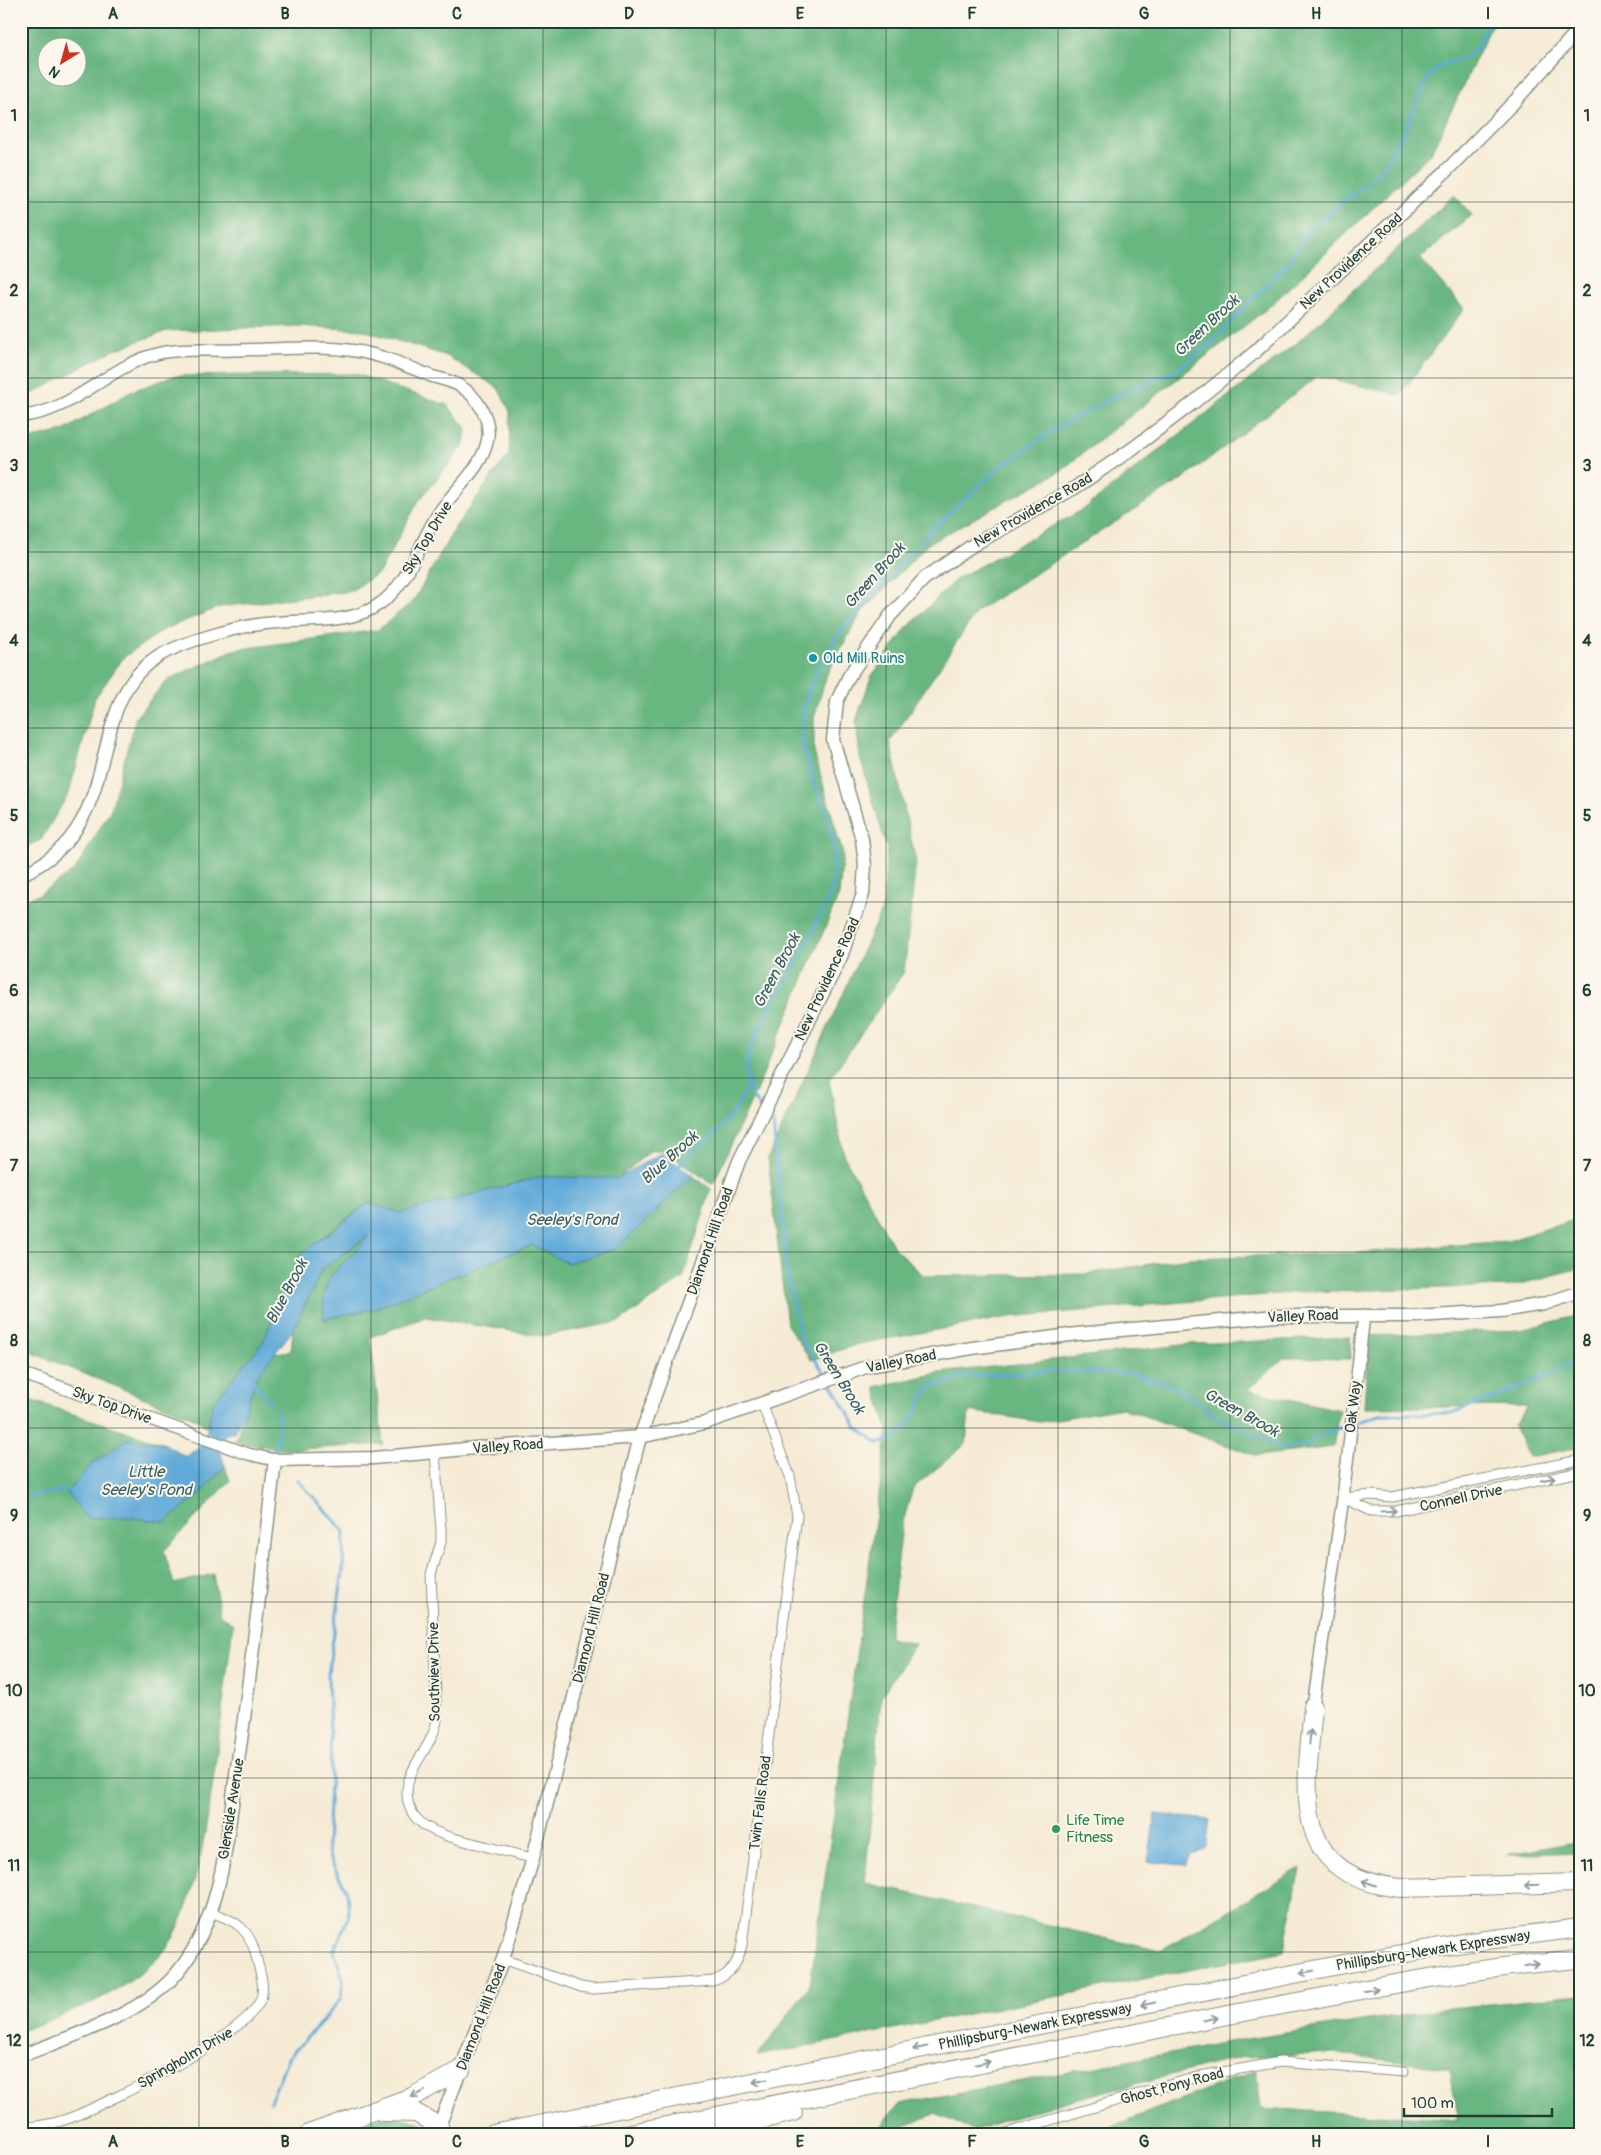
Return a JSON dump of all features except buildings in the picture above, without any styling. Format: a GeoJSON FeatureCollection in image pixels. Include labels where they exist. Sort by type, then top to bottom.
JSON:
{"type":"FeatureCollection","features":[{"type":"Feature","properties":{"kind":"highway"},"geometry":{"type":"LineString","coordinates":[[1313,1707],[1307,1792],[1310,1821],[1316,1838],[1324,1851],[1348,1874],[1378,1886],[1400,1888],[1580,1883]]}},
{"type":"Feature","properties":{"kind":"highway","name":"Phillipsburg-Newark Expressway"},"geometry":{"type":"LineString","coordinates":[[493,2134],[1344,1964],[1463,1943],[1580,1928]]}},
{"type":"Feature","properties":{"kind":"highway","name":"Phillipsburg-Newark Expressway"},"geometry":{"type":"LineString","coordinates":[[626,2134],[1055,2048],[1303,2002],[1466,1973],[1580,1959]]}},
{"type":"Feature","properties":{"kind":"highway"},"geometry":{"type":"LineString","coordinates":[[309,2134],[369,2114],[426,2090],[460,2070]]}},
{"type":"Feature","properties":{"kind":"highway"},"geometry":{"type":"LineString","coordinates":[[703,2134],[809,2109],[863,2087]]}},
{"type":"Feature","properties":{"kind":"highway"},"geometry":{"type":"LineString","coordinates":[[369,2114],[408,2112],[424,2116],[437,2130]]}},
{"type":"Feature","properties":{"kind":"main road","name":"New Providence Road"},"geometry":{"type":"LineString","coordinates":[[756,1125],[841,957],[864,894],[865,865],[862,839],[836,751],[833,727],[837,702],[844,687],[880,629],[917,586],[945,564],[1076,486],[1132,449],[1193,404],[1254,353],[1446,171],[1515,101],[1580,28]]}},
{"type":"Feature","properties":{"kind":"main road","name":"Diamond Hill Road"},"geometry":{"type":"LineString","coordinates":[[437,2130],[503,1959],[533,1858],[640,1437],[730,1184],[756,1125]]}},
{"type":"Feature","properties":{"kind":"main road","name":"Valley Road"},"geometry":{"type":"LineString","coordinates":[[276,1460],[374,1458],[475,1448],[640,1437],[705,1423],[841,1374],[869,1366],[972,1348],[1077,1334],[1276,1316],[1415,1316],[1501,1311],[1544,1304],[1580,1292]]}},
{"type":"Feature","properties":{"kind":"main road","name":"Glenside Avenue"},"geometry":{"type":"LineString","coordinates":[[21,2056],[88,2029],[136,2005],[155,1993],[177,1972],[187,1958],[210,1912],[220,1879],[244,1724],[276,1460]]}},
{"type":"Feature","properties":{"kind":"street","name":"Sky Top Drive"},"geometry":{"type":"LineString","coordinates":[[21,416],[39,414],[54,408],[132,363],[161,353],[323,349],[356,352],[387,359],[460,386],[478,401],[487,420],[488,437],[482,458],[439,513],[412,564],[396,589],[378,605],[354,616],[267,623],[240,628],[180,647],[159,656],[143,669],[126,689],[117,708],[97,786],[86,815],[66,843],[47,861],[21,876]]}},
{"type":"Feature","properties":{"kind":"street","name":"Oak Way"},"geometry":{"type":"LineString","coordinates":[[1343,1498],[1364,1315]]}},
{"type":"Feature","properties":{"kind":"street","name":"Sky Top Drive"},"geometry":{"type":"LineString","coordinates":[[21,1373],[203,1437]]}},
{"type":"Feature","properties":{"kind":"street","name":"Twin Falls Road"},"geometry":{"type":"LineString","coordinates":[[503,1959],[581,1987],[594,1989],[713,1981],[722,1978],[735,1964],[742,1945],[797,1516],[790,1476],[762,1404]]}},
{"type":"Feature","properties":{"kind":"street","name":"Valley Road"},"geometry":{"type":"LineString","coordinates":[[203,1437],[276,1460]]}},
{"type":"Feature","properties":{"kind":"street","name":"Southview Drive"},"geometry":{"type":"LineString","coordinates":[[435,1453],[441,1530],[441,1542],[432,1574],[438,1721],[431,1742],[411,1773],[408,1782],[409,1802],[416,1817],[422,1824],[438,1834],[533,1858]]}},
{"type":"Feature","properties":{"kind":"street","name":"Connell Drive"},"geometry":{"type":"LineString","coordinates":[[1343,1498],[1392,1497],[1580,1460]]}},
{"type":"Feature","properties":{"kind":"street","name":"Connell Drive"},"geometry":{"type":"LineString","coordinates":[[1343,1498],[1371,1511],[1396,1511],[1580,1472]]}},
{"type":"Feature","properties":{"kind":"street"},"geometry":{"type":"LineString","coordinates":[[1313,1707],[1343,1498]]}},
{"type":"Feature","properties":{"kind":"street","name":"Springholm Drive"},"geometry":{"type":"LineString","coordinates":[[21,2127],[68,2119],[109,2100],[222,2038],[238,2026],[255,2009],[261,2000],[263,1986],[256,1953],[249,1937],[234,1921],[210,1912]]}},
{"type":"Feature","properties":{"kind":"street","name":"Ghost Pony Road"},"geometry":{"type":"LineString","coordinates":[[1003,2134],[1200,2076],[1280,2062],[1404,2072]]}},
{"type":"Feature","properties":{"kind":"green space"},"geometry":{"type":"Polygon","coordinates":[[[21,21],[1494,21],[1431,153],[1270,306],[1059,472],[928,544],[861,613],[827,674],[814,718],[814,752],[843,854],[839,895],[753,1098],[713,1184],[663,1150],[652,1150],[618,1178],[540,1177],[401,1213],[367,1203],[300,1255],[263,1342],[213,1403],[208,1428],[197,1419],[35,1354],[21,1345],[21,901],[38,895],[75,870],[111,809],[136,717],[167,680],[233,650],[378,630],[414,600],[456,526],[509,454],[510,411],[498,388],[447,356],[363,330],[298,326],[167,331],[112,351],[30,395],[21,395],[21,21]]]}},
{"type":"Feature","properties":{"kind":"green space"},"geometry":{"type":"Polygon","coordinates":[[[1454,195],[1472,215],[1420,258],[1464,309],[1400,395],[1318,376],[1181,480],[977,611],[890,742],[916,862],[904,972],[829,1080],[844,1156],[895,1249],[924,1276],[1086,1274],[1189,1258],[1356,1253],[1508,1241],[1580,1218],[1580,1268],[1513,1286],[1301,1292],[1009,1317],[858,1344],[811,1360],[787,1325],[768,1158],[883,907],[887,848],[860,758],[856,721],[871,677],[906,629],[956,579],[1084,509],[1300,340],[1454,195]]]}},
{"type":"Feature","properties":{"kind":"green space"},"geometry":{"type":"Polygon","coordinates":[[[356,374],[447,405],[467,428],[463,447],[418,502],[379,573],[351,591],[220,607],[165,629],[124,657],[95,698],[69,793],[41,840],[21,849],[21,441],[63,431],[132,391],[174,376],[356,374]]]}},
{"type":"Feature","properties":{"kind":"green space"},"geometry":{"type":"Polygon","coordinates":[[[693,1176],[711,1189],[683,1278],[619,1322],[542,1336],[426,1317],[370,1337],[383,1444],[286,1450],[235,1442],[257,1376],[274,1353],[291,1351],[293,1330],[322,1269],[371,1234],[359,1248],[324,1319],[376,1308],[532,1245],[567,1263],[616,1249],[693,1176]]]}},
{"type":"Feature","properties":{"kind":"green space"},"geometry":{"type":"Polygon","coordinates":[[[1580,1315],[1580,1447],[1529,1457],[1514,1426],[1528,1406],[1364,1408],[1369,1336],[1520,1330],[1580,1315]]]}},
{"type":"Feature","properties":{"kind":"green space"},"geometry":{"type":"Polygon","coordinates":[[[1350,1337],[1351,1359],[1284,1358],[1248,1390],[1339,1410],[1333,1447],[1257,1456],[1122,1408],[1040,1422],[969,1411],[966,1444],[913,1488],[902,1525],[889,1638],[915,1644],[881,1697],[865,1883],[1161,1951],[1300,1868],[1284,1951],[758,2056],[810,1985],[888,1430],[875,1387],[939,1373],[1191,1344],[1350,1337]]]}},
{"type":"Feature","properties":{"kind":"green space"},"geometry":{"type":"Polygon","coordinates":[[[21,1397],[165,1444],[127,1439],[92,1464],[87,1518],[126,1517],[165,1522],[198,1496],[225,1466],[230,1481],[164,1551],[174,1584],[213,1574],[220,1615],[233,1624],[211,1795],[201,1855],[184,1913],[173,1937],[160,1956],[130,1982],[95,2001],[21,2031],[21,1397]]]}},
{"type":"Feature","properties":{"kind":"green space"},"geometry":{"type":"Polygon","coordinates":[[[1580,1841],[1580,1852],[1506,1855],[1580,1841]]]}},
{"type":"Feature","properties":{"kind":"green space"},"geometry":{"type":"Polygon","coordinates":[[[1580,1995],[1580,2134],[1092,2134],[1256,2070],[1261,2108],[1459,2120],[1449,2069],[1335,2053],[1243,2057],[1070,2100],[974,2130],[935,2114],[884,2134],[874,2134],[899,2104],[1228,2042],[1440,2009],[1580,1995]]]}},
{"type":"Feature","properties":{"kind":"green space"},"geometry":{"type":"Polygon","coordinates":[[[388,2115],[422,2123],[419,2133],[332,2134],[388,2115]]]}},
{"type":"Feature","properties":{"kind":"water","name":"Seeley's Pond"},"geometry":{"type":"Polygon","coordinates":[[[661,1153],[693,1176],[616,1249],[567,1263],[532,1245],[376,1308],[324,1319],[323,1302],[329,1279],[369,1235],[322,1269],[293,1330],[257,1376],[244,1413],[234,1432],[224,1435],[220,1451],[225,1466],[198,1496],[165,1522],[126,1517],[87,1518],[67,1492],[92,1464],[127,1439],[165,1444],[186,1457],[201,1445],[208,1428],[213,1403],[263,1342],[300,1255],[368,1203],[401,1213],[540,1177],[618,1178],[661,1153]]]}},
{"type":"Feature","properties":{"kind":"water"},"geometry":{"type":"Polygon","coordinates":[[[1155,1814],[1210,1820],[1206,1848],[1191,1855],[1186,1865],[1148,1862],[1155,1814]]]}},
{"type":"Feature","properties":{"kind":"waterway","name":"Green Brook"},"geometry":{"type":"LineString","coordinates":[[761,1108],[753,1098],[746,1069],[753,1040],[802,952],[833,888],[835,847],[828,819],[811,775],[802,742],[803,708],[815,675],[838,634],[935,527],[996,470],[1059,426],[1112,398],[1177,370],[1213,341],[1289,261],[1307,231],[1381,172],[1406,128],[1429,75],[1442,65],[1463,58],[1477,48],[1490,21]]}},
{"type":"Feature","properties":{"kind":"waterway","name":"Blue Brook"},"geometry":{"type":"LineString","coordinates":[[676,1168],[708,1141],[727,1120],[736,1109],[747,1084]]}},
{"type":"Feature","properties":{"kind":"waterway","name":"Green Brook"},"geometry":{"type":"LineString","coordinates":[[767,1114],[773,1122],[787,1272],[801,1340],[828,1378]]}},
{"type":"Feature","properties":{"kind":"waterway","name":"Green Brook"},"geometry":{"type":"LineString","coordinates":[[1355,1423],[1380,1415],[1451,1413],[1499,1396],[1580,1361]]}},
{"type":"Feature","properties":{"kind":"waterway","name":"Green Brook"},"geometry":{"type":"LineString","coordinates":[[831,1383],[857,1428],[878,1443],[888,1441],[903,1431],[914,1416],[927,1389],[963,1377],[1049,1371],[1130,1373],[1175,1387],[1191,1396],[1212,1414],[1276,1446],[1288,1448],[1304,1445],[1326,1433],[1349,1425]]}},
{"type":"Feature","properties":{"kind":"waterway"},"geometry":{"type":"LineString","coordinates":[[252,1380],[271,1403]]}},
{"type":"Feature","properties":{"kind":"waterway"},"geometry":{"type":"LineString","coordinates":[[276,1450],[280,1422],[277,1411]]}},
{"type":"Feature","properties":{"kind":"waterway"},"geometry":{"type":"LineString","coordinates":[[270,2102],[288,2058],[341,1998],[343,1979],[334,1952],[349,1915],[347,1892],[330,1859],[327,1845],[331,1765],[328,1674],[343,1571],[344,1531],[297,1479]]}},
{"type":"Feature","properties":{"kind":"waterway","name":"Blue Brook"},"geometry":{"type":"LineString","coordinates":[[21,1498],[72,1490]]}},
{"type":"Feature","properties":{"kind":"place","name":"Old Mill Ruins"},"geometry":{"type":"Point","coordinates":[813,658]}},
{"type":"Feature","properties":{"kind":"place","name":"Life Time Fitness"},"geometry":{"type":"Point","coordinates":[1056,1829]}},
{"type":"Feature","properties":{"kind":"water label","name":"Little Seeley's Pond"},"geometry":{"type":"Point","coordinates":[146,1480]}}]}
